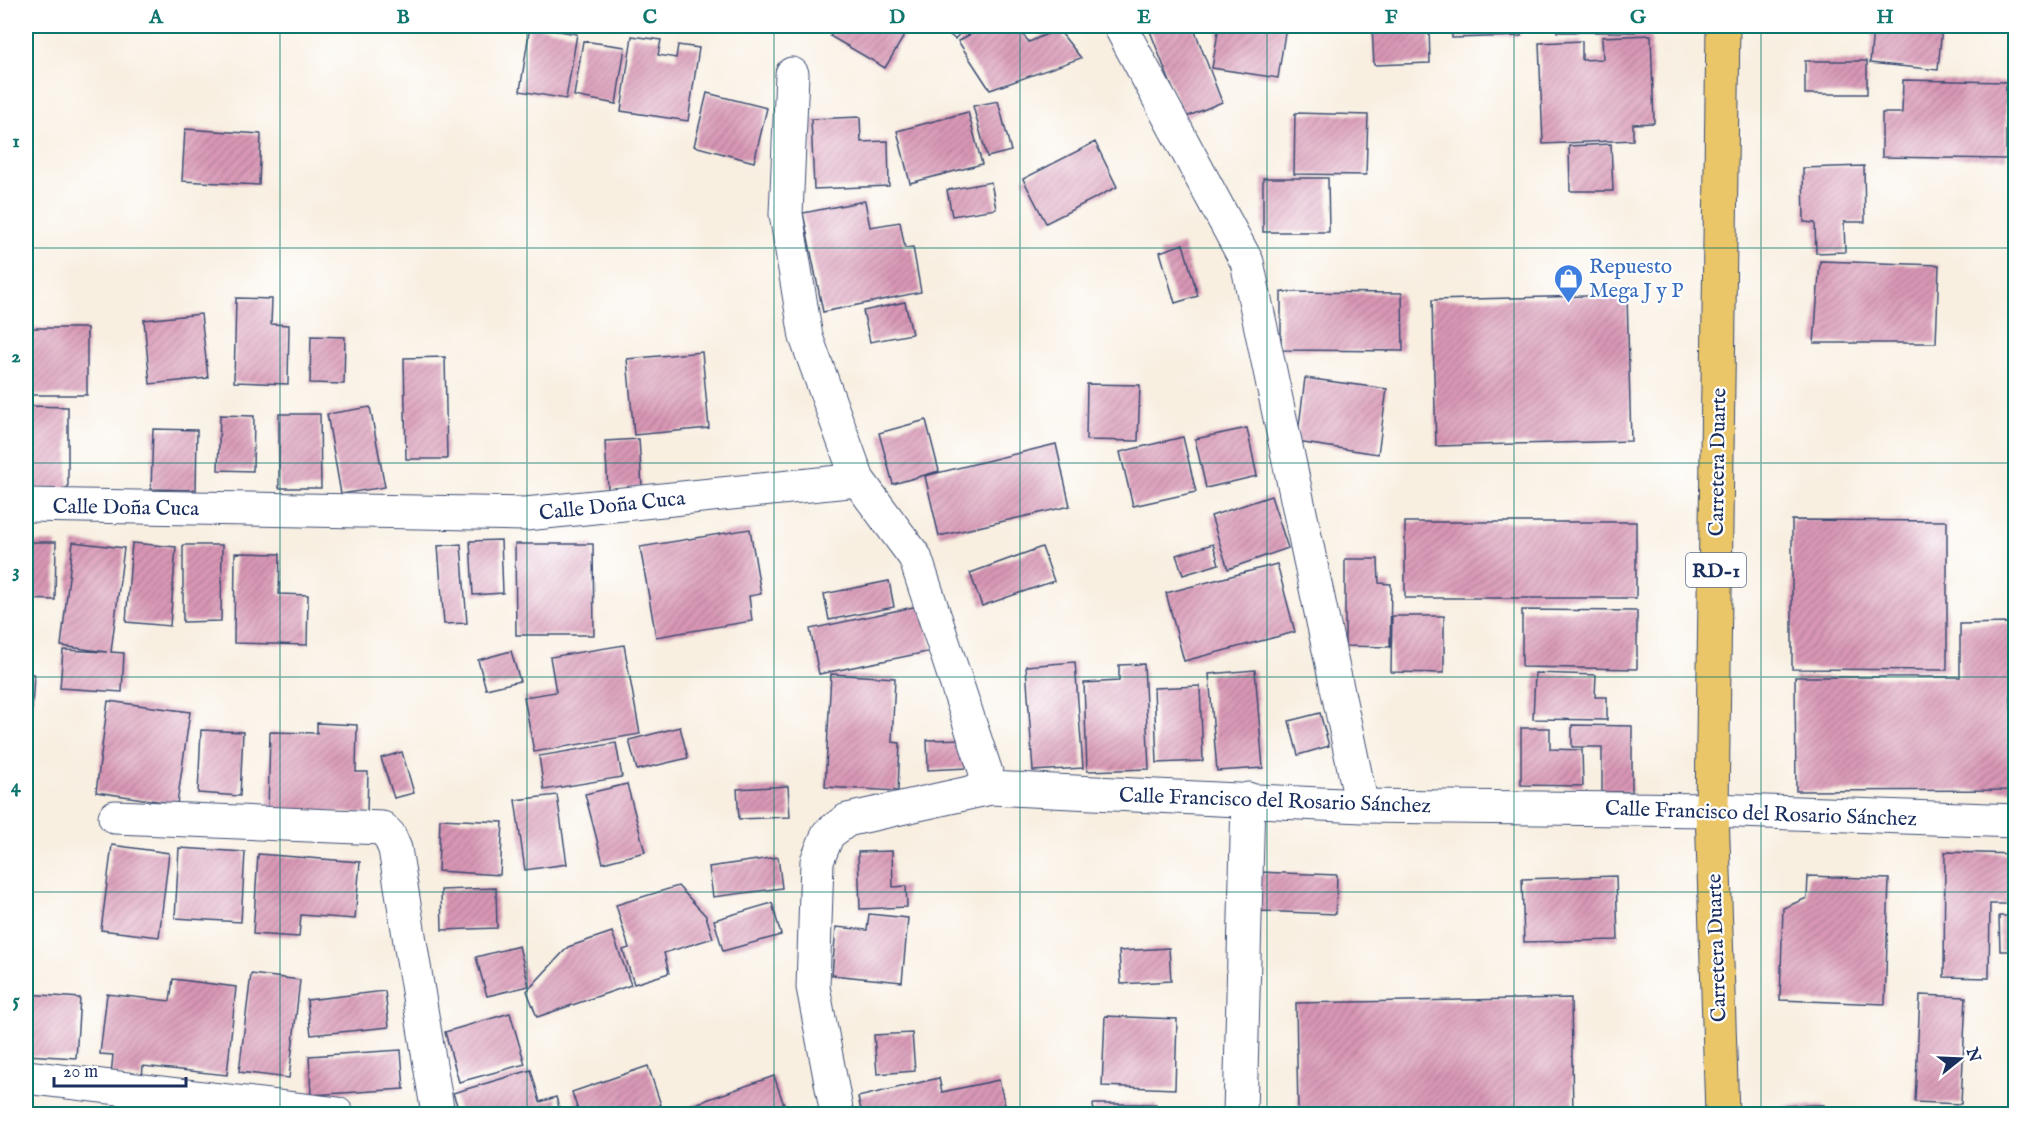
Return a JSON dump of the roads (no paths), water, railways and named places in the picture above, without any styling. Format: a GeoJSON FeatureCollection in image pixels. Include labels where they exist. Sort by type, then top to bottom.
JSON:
{"type":"FeatureCollection","features":[{"type":"Feature","properties":{"kind":"main road","name":"Carretera Duarte"},"geometry":{"type":"LineString","coordinates":[[1722,1114],[1712,810],[1723,26]]}},
{"type":"Feature","properties":{"kind":"street"},"geometry":{"type":"LineString","coordinates":[[1120,26],[1247,262],[1362,806]]}},
{"type":"Feature","properties":{"kind":"street"},"geometry":{"type":"LineString","coordinates":[[792,74],[786,214],[806,337],[858,480],[915,557],[991,788]]}},
{"type":"Feature","properties":{"kind":"street","name":"Calle Doña Cuca"},"geometry":{"type":"LineString","coordinates":[[26,505],[526,514],[858,480]]}},
{"type":"Feature","properties":{"kind":"street","name":"Calle Francisco del Rosario Sánchez"},"geometry":{"type":"LineString","coordinates":[[837,1114],[813,987],[817,861],[828,834],[847,820],[991,788],[1362,806],[1712,810],[2016,821]]}},
{"type":"Feature","properties":{"kind":"street"},"geometry":{"type":"LineString","coordinates":[[1240,1114],[1248,800]]}},
{"type":"Feature","properties":{"kind":"street"},"geometry":{"type":"LineString","coordinates":[[114,817],[382,828],[389,835],[395,849],[438,1114]]}},
{"type":"Feature","properties":{"kind":"street"},"geometry":{"type":"LineString","coordinates":[[26,1077],[337,1114]]}},
{"type":"Feature","properties":{"kind":"place","name":"Repuesto Mega J y P"},"geometry":{"type":"Point","coordinates":[1568,304]}}]}
